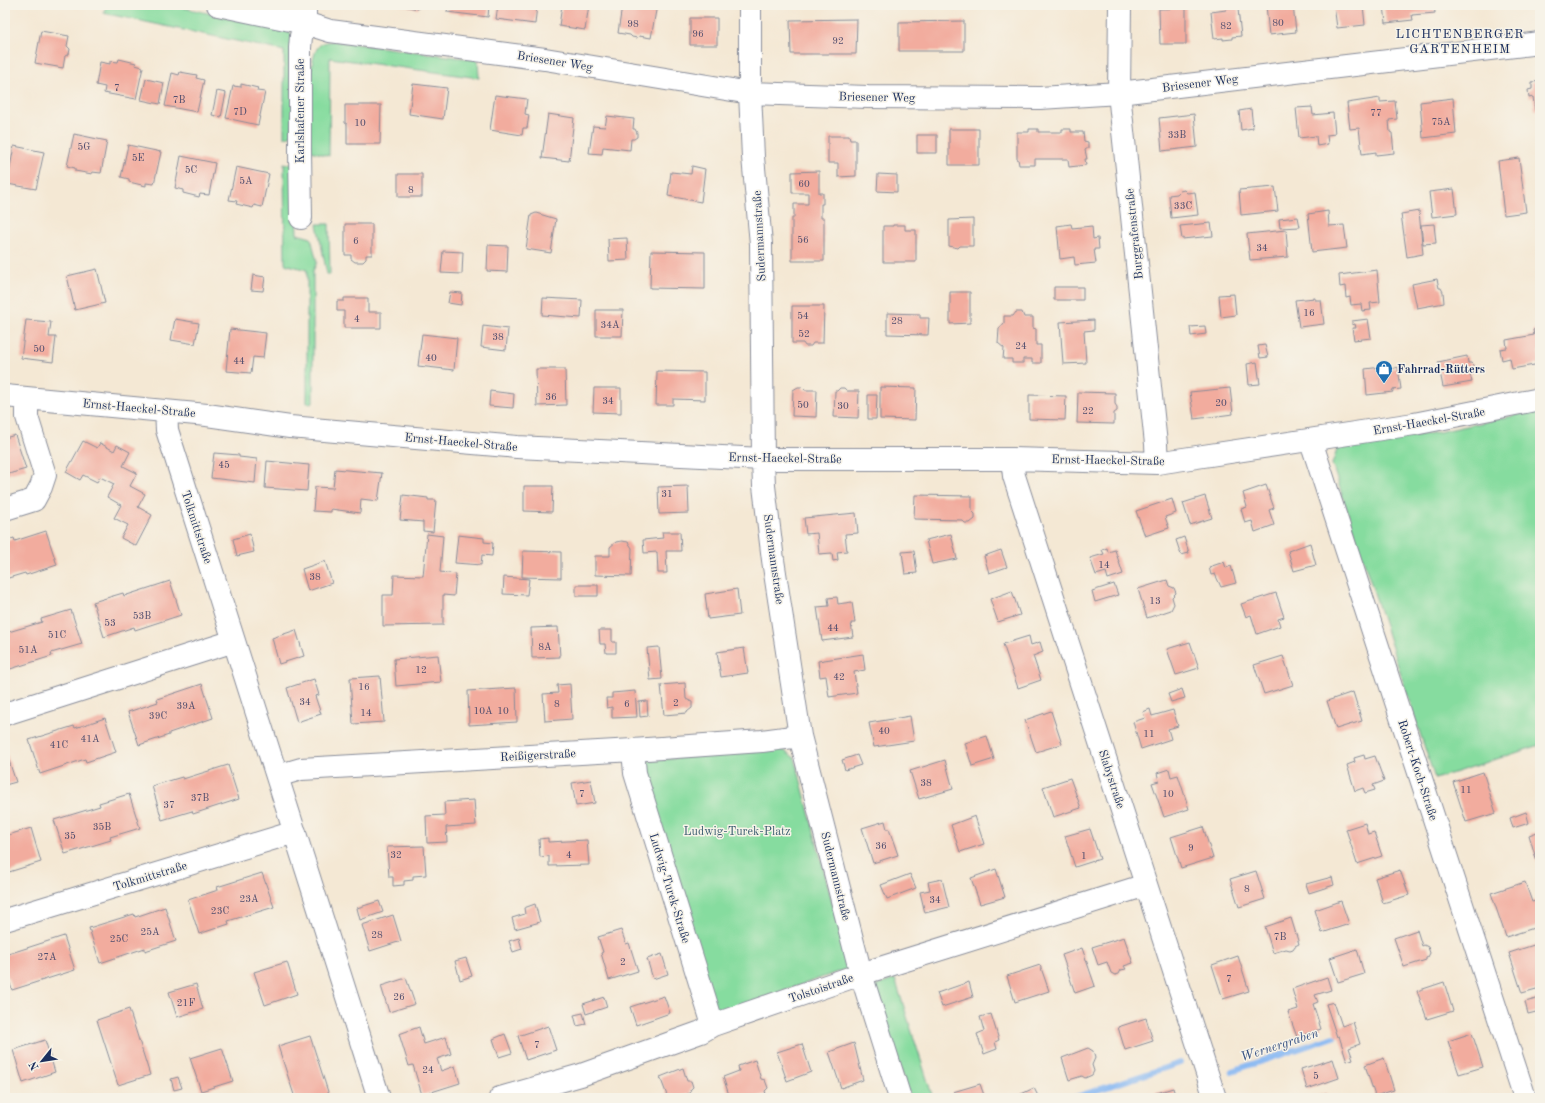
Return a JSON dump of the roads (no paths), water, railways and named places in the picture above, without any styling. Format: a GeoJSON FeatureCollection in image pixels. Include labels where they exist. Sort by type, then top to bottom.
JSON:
{"type":"FeatureCollection","features":[{"type":"Feature","properties":{"kind":"street","name":"Briesener Weg"},"geometry":{"type":"LineString","coordinates":[[218,5],[305,14],[330,31],[545,59],[750,92],[868,97],[1032,98],[1119,93],[1540,43]]}},
{"type":"Feature","properties":{"kind":"street","name":"Sudermannstraße"},"geometry":{"type":"LineString","coordinates":[[750,5],[750,92],[753,157],[761,244],[764,486],[773,560],[800,736],[860,974],[900,1098]]}},
{"type":"Feature","properties":{"kind":"street","name":"Burggrafenstraße"},"geometry":{"type":"LineString","coordinates":[[1120,5],[1119,93],[1157,463]]}},
{"type":"Feature","properties":{"kind":"street","name":"Karlshafener Straße"},"geometry":{"type":"LineString","coordinates":[[301,218],[301,36],[305,14]]}},
{"type":"Feature","properties":{"kind":"street","name":"Ernst-Haeckel-Straße"},"geometry":{"type":"LineString","coordinates":[[5,396],[207,415],[290,427],[510,446],[763,459],[1012,459],[1157,463],[1311,441],[1414,424],[1540,400]]}},
{"type":"Feature","properties":{"kind":"street"},"geometry":{"type":"LineString","coordinates":[[5,508],[34,500],[45,475],[27,417],[27,398]]}},
{"type":"Feature","properties":{"kind":"street","name":"Tolkmittstraße"},"geometry":{"type":"LineString","coordinates":[[166,411],[166,430],[379,1098]]}},
{"type":"Feature","properties":{"kind":"street","name":"Robert-Koch-Straße"},"geometry":{"type":"LineString","coordinates":[[1311,441],[1525,1098]]}},
{"type":"Feature","properties":{"kind":"street","name":"Slabystraße"},"geometry":{"type":"LineString","coordinates":[[1012,459],[1014,476],[1215,1098]]}},
{"type":"Feature","properties":{"kind":"street"},"geometry":{"type":"LineString","coordinates":[[5,714],[234,641]]}},
{"type":"Feature","properties":{"kind":"street","name":"Reißigerstraße"},"geometry":{"type":"LineString","coordinates":[[277,776],[301,769],[633,750],[762,741],[800,736]]}},
{"type":"Feature","properties":{"kind":"street","name":"Ludwig-Turek-Straße"},"geometry":{"type":"LineString","coordinates":[[633,750],[635,773],[713,1025]]}},
{"type":"Feature","properties":{"kind":"street","name":"Tolkmittstraße"},"geometry":{"type":"LineString","coordinates":[[5,920],[295,832]]}},
{"type":"Feature","properties":{"kind":"street","name":"Tolstoistraße"},"geometry":{"type":"LineString","coordinates":[[500,1098],[581,1075],[701,1032],[713,1025],[860,974],[1146,885]]}},
{"type":"Feature","properties":{"kind":"waterway","name":"Wernergraben"},"geometry":{"type":"LineString","coordinates":[[1232,1071],[1334,1037]]}},
{"type":"Feature","properties":{"kind":"waterway","name":"Wernergraben"},"geometry":{"type":"LineString","coordinates":[[1073,1098],[1180,1063]]}},
{"type":"Feature","properties":{"kind":"place","name":"Fahrrad-Rütters"},"geometry":{"type":"Point","coordinates":[1384,384]}},
{"type":"Feature","properties":{"kind":"district","name":"LICHTENBERGER GARTENHEIM"},"geometry":{"type":"Point","coordinates":[1460,40]}},
{"type":"Feature","properties":{"kind":"park label","name":"Ludwig-Turek-Platz"},"geometry":{"type":"Point","coordinates":[737,831]}}]}
